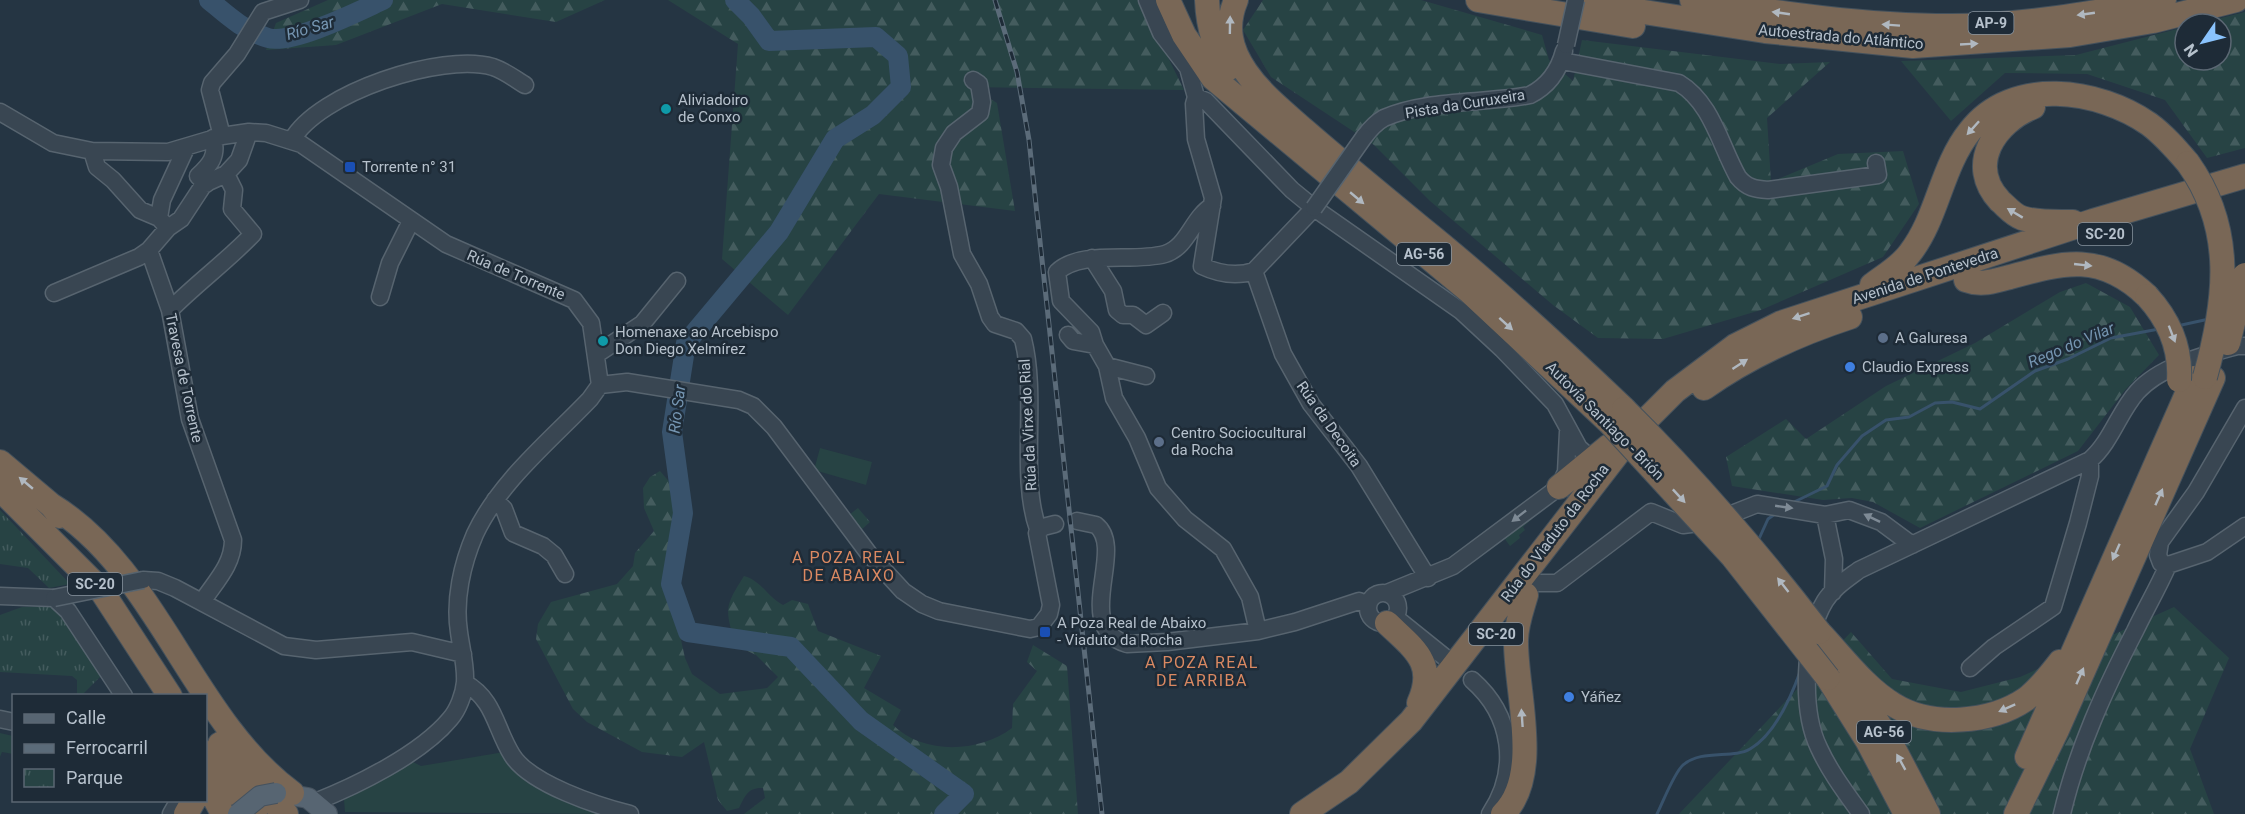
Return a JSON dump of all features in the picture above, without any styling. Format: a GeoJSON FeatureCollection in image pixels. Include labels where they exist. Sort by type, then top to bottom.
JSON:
{"type":"FeatureCollection","features":[{"type":"Feature","properties":{"kind":"highway","name":"Autovía Santiago - Brión"},"geometry":{"type":"LineString","coordinates":[[1168,0],[1184,35],[1213,78],[1617,416],[1722,513],[1765,562],[1835,652],[1872,711],[1928,814]]}},
{"type":"Feature","properties":{"kind":"highway"},"geometry":{"type":"LineString","coordinates":[[1195,0],[1199,32],[1207,51],[1232,93]]}},
{"type":"Feature","properties":{"kind":"highway"},"geometry":{"type":"LineString","coordinates":[[1207,0],[1212,34],[1220,57],[1248,90],[1301,135],[1326,151]]}},
{"type":"Feature","properties":{"kind":"highway"},"geometry":{"type":"LineString","coordinates":[[1236,0],[1228,28],[1233,48],[1246,72],[1275,105],[1326,151]]}},
{"type":"Feature","properties":{"kind":"highway"},"geometry":{"type":"LineString","coordinates":[[1478,0],[1762,46],[1860,50],[1913,46]]}},
{"type":"Feature","properties":{"kind":"highway","name":"Autoestrada do Atlántico"},"geometry":{"type":"LineString","coordinates":[[1588,0],[1618,8],[1765,31],[1913,46],[2070,35],[2153,21],[2236,0]]}},
{"type":"Feature","properties":{"kind":"highway","name":"Autoestrada do Atlántico"},"geometry":{"type":"LineString","coordinates":[[1692,0],[1895,25],[1954,26],[2066,17],[2164,0]]}},
{"type":"Feature","properties":{"kind":"highway"},"geometry":{"type":"LineString","coordinates":[[1720,0],[1745,8]]}},
{"type":"Feature","properties":{"kind":"highway"},"geometry":{"type":"LineString","coordinates":[[1857,298],[1909,255],[1926,228],[1958,148],[1971,129],[2002,105],[2018,99],[2057,94],[2110,104],[2149,125],[2183,166],[2199,202],[2212,257],[2212,306],[2198,378],[2057,730],[2016,814]]}},
{"type":"Feature","properties":{"kind":"highway"},"geometry":{"type":"LineString","coordinates":[[2093,221],[2050,223],[2020,218],[1995,195],[1988,179],[1986,164],[1988,149],[2001,126],[2014,114],[2035,106],[2081,107],[2126,123],[2183,166]]}},
{"type":"Feature","properties":{"kind":"highway","name":"Autovía Santiago - Brión"},"geometry":{"type":"LineString","coordinates":[[1326,151],[1477,273],[1617,416],[1733,556],[1828,678],[1867,740],[1906,814]]}},
{"type":"Feature","properties":{"kind":"highway","name":"Avenida de Pontevedra"},"geometry":{"type":"LineString","coordinates":[[1640,435],[1658,408],[1674,391],[1735,346],[1781,323],[2093,221],[2245,176]]}},
{"type":"Feature","properties":{"kind":"highway","name":"Avenida de Pontevedra"},"geometry":{"type":"LineString","coordinates":[[1640,435],[1748,358],[1839,321],[2245,191]]}},
{"type":"Feature","properties":{"kind":"highway"},"geometry":{"type":"LineString","coordinates":[[1965,280],[1979,285],[2051,265],[2086,264],[2118,275],[2147,296],[2167,321],[2174,337],[2180,366],[2198,378]]}},
{"type":"Feature","properties":{"kind":"highway"},"geometry":{"type":"LineString","coordinates":[[2002,814],[2078,639],[2171,449],[2198,378],[2230,339],[2245,275]]}},
{"type":"Feature","properties":{"kind":"highway"},"geometry":{"type":"LineString","coordinates":[[1559,487],[1596,457],[1642,413],[1658,408]]}},
{"type":"Feature","properties":{"kind":"highway","name":"Rúa do Viaduto da Rocha"},"geometry":{"type":"LineString","coordinates":[[1331,814],[1368,786],[1419,736],[1531,589],[1640,435]]}},
{"type":"Feature","properties":{"kind":"highway","name":"Rúa do Viaduto da Rocha"},"geometry":{"type":"LineString","coordinates":[[1302,814],[1349,782],[1411,721],[1640,435]]}},
{"type":"Feature","properties":{"kind":"highway","name":"SC-20"},"geometry":{"type":"LineString","coordinates":[[0,462],[51,505],[121,590],[188,694]]}},
{"type":"Feature","properties":{"kind":"highway","name":"SC-20"},"geometry":{"type":"LineString","coordinates":[[0,489],[101,590],[169,694]]}},
{"type":"Feature","properties":{"kind":"highway"},"geometry":{"type":"LineString","coordinates":[[51,505],[70,516],[112,559],[205,694]]}},
{"type":"Feature","properties":{"kind":"highway"},"geometry":{"type":"LineString","coordinates":[[22,511],[90,594],[152,694]]}},
{"type":"Feature","properties":{"kind":"highway"},"geometry":{"type":"LineString","coordinates":[[1503,814],[1513,799],[1522,773],[1523,732],[1515,636],[1531,589]]}},
{"type":"Feature","properties":{"kind":"highway"},"geometry":{"type":"LineString","coordinates":[[1391,620],[1416,650],[1426,672],[1425,690],[1411,721]]}},
{"type":"Feature","properties":{"kind":"highway"},"geometry":{"type":"LineString","coordinates":[[1835,652],[1894,706],[1929,718],[1951,721],[1979,718],[2002,711],[2026,699],[2047,678],[2078,639]]}},
{"type":"Feature","properties":{"kind":"highway"},"geometry":{"type":"LineString","coordinates":[[207,697],[235,738],[266,772],[285,800]]}},
{"type":"Feature","properties":{"kind":"highway"},"geometry":{"type":"LineString","coordinates":[[207,722],[245,777],[285,800]]}},
{"type":"Feature","properties":{"kind":"highway"},"geometry":{"type":"LineString","coordinates":[[2034,814],[2057,730]]}},
{"type":"Feature","properties":{"kind":"highway"},"geometry":{"type":"LineString","coordinates":[[207,756],[223,814]]}},
{"type":"Feature","properties":{"kind":"highway"},"geometry":{"type":"LineString","coordinates":[[215,782],[255,814]]}},
{"type":"Feature","properties":{"kind":"main road"},"geometry":{"type":"LineString","coordinates":[[215,782],[239,814],[260,796],[324,810]]}},
{"type":"Feature","properties":{"kind":"street"},"geometry":{"type":"LineString","coordinates":[[206,184],[198,176],[214,158],[218,137],[210,90],[268,8],[300,0]]}},
{"type":"Feature","properties":{"kind":"street"},"geometry":{"type":"LineString","coordinates":[[1147,0],[1161,33],[1188,68],[1196,97],[1194,104],[1196,139],[1213,198],[1202,266]]}},
{"type":"Feature","properties":{"kind":"street","name":"Pista da Curuxeira"},"geometry":{"type":"LineString","coordinates":[[1254,271],[1314,208],[1373,125],[1395,115],[1430,107],[1530,95],[1548,82],[1564,53],[1576,0]]}},
{"type":"Feature","properties":{"kind":"street"},"geometry":{"type":"LineString","coordinates":[[1564,53],[1679,83],[1689,88],[1706,107],[1738,177],[1745,186],[1768,190],[1878,175],[1876,164]]}},
{"type":"Feature","properties":{"kind":"street"},"geometry":{"type":"LineString","coordinates":[[292,140],[300,127],[312,116],[357,90],[399,74],[433,68],[479,65],[504,72],[525,85]]}},
{"type":"Feature","properties":{"kind":"street","name":"Rúa da Virxe do Rial"},"geometry":{"type":"LineString","coordinates":[[973,80],[979,84],[982,102],[980,113],[954,133],[944,148],[941,165],[949,187],[962,254],[980,284],[990,317],[995,324],[1016,331],[1023,339],[1031,418],[1032,499],[1038,529]]}},
{"type":"Feature","properties":{"kind":"street"},"geometry":{"type":"LineString","coordinates":[[1196,97],[1206,101],[1292,190],[1314,208],[1461,311],[1502,349],[1555,405],[1579,448],[1587,455],[1596,457]]}},
{"type":"Feature","properties":{"kind":"street","name":"Rúa de Torrente"},"geometry":{"type":"LineString","coordinates":[[0,112],[53,143],[92,151],[139,154],[186,148],[218,137],[249,132],[292,140],[319,154],[411,221],[458,251],[574,300],[591,323],[600,385]]}},
{"type":"Feature","properties":{"kind":"street"},"geometry":{"type":"LineString","coordinates":[[92,151],[97,167],[113,180],[140,210],[164,223],[181,219],[206,184],[226,174],[239,160],[249,132]]}},
{"type":"Feature","properties":{"kind":"street"},"geometry":{"type":"LineString","coordinates":[[54,292],[110,270],[150,250],[164,223],[162,200],[186,148]]}},
{"type":"Feature","properties":{"kind":"street"},"geometry":{"type":"LineString","coordinates":[[170,310],[201,281],[224,265],[254,234],[232,209],[234,190],[226,174]]}},
{"type":"Feature","properties":{"kind":"street"},"geometry":{"type":"LineString","coordinates":[[1212,206],[1203,212],[1177,249],[1152,257],[1092,258],[1066,265],[1058,272],[1061,301],[1091,332],[1095,345],[1107,366],[1114,398],[1137,438],[1158,488],[1185,519],[1223,549],[1250,597],[1258,631]]}},
{"type":"Feature","properties":{"kind":"street"},"geometry":{"type":"LineString","coordinates":[[380,297],[390,263],[411,221]]}},
{"type":"Feature","properties":{"kind":"street"},"geometry":{"type":"LineString","coordinates":[[1177,249],[1215,272],[1245,274],[1254,271]]}},
{"type":"Feature","properties":{"kind":"street","name":"Travesa de Torrente"},"geometry":{"type":"LineString","coordinates":[[150,250],[170,310],[190,419],[233,540],[233,552],[227,565],[202,602]]}},
{"type":"Feature","properties":{"kind":"street"},"geometry":{"type":"LineString","coordinates":[[1092,258],[1113,291],[1117,309],[1124,315],[1133,315],[1146,326],[1163,313]]}},
{"type":"Feature","properties":{"kind":"street","name":"Rúa da Decoita"},"geometry":{"type":"LineString","coordinates":[[1254,271],[1283,354],[1311,404],[1359,466],[1428,578]]}},
{"type":"Feature","properties":{"kind":"street"},"geometry":{"type":"LineString","coordinates":[[597,354],[642,324],[677,281]]}},
{"type":"Feature","properties":{"kind":"street"},"geometry":{"type":"LineString","coordinates":[[1068,335],[1073,341],[1095,345]]}},
{"type":"Feature","properties":{"kind":"street"},"geometry":{"type":"LineString","coordinates":[[1861,814],[1828,766],[1818,747],[1809,719],[1810,649],[1823,604],[1833,592],[1859,570],[2090,460],[2100,450],[2125,408],[2143,387],[2186,361],[2242,348]]}},
{"type":"Feature","properties":{"kind":"street"},"geometry":{"type":"LineString","coordinates":[[1107,366],[1146,376]]}},
{"type":"Feature","properties":{"kind":"street"},"geometry":{"type":"LineString","coordinates":[[324,810],[340,791],[408,753],[449,720],[459,704],[465,683],[458,615],[462,573],[475,534],[495,500],[590,399],[600,385],[621,381],[700,393],[739,400],[762,413],[881,570],[912,598],[932,608],[1030,629],[1039,627],[1049,614],[1051,604],[1037,543],[1038,529],[1055,524]]}},
{"type":"Feature","properties":{"kind":"street"},"geometry":{"type":"LineString","coordinates":[[2245,408],[2196,492],[2160,543],[2158,555],[2161,563],[2168,565],[2207,552],[2245,526]]}},
{"type":"Feature","properties":{"kind":"street"},"geometry":{"type":"LineString","coordinates":[[1447,659],[1391,620],[1372,619],[1368,605],[1373,596],[1428,578],[1454,566],[1559,487],[1566,472],[1569,447],[1567,425]]}},
{"type":"Feature","properties":{"kind":"street"},"geometry":{"type":"LineString","coordinates":[[1970,668],[1994,647],[2053,607],[2090,476],[2090,460]]}},
{"type":"Feature","properties":{"kind":"street"},"geometry":{"type":"LineString","coordinates":[[495,500],[504,509],[513,533],[543,546],[554,555],[565,574]]}},
{"type":"Feature","properties":{"kind":"street"},"geometry":{"type":"LineString","coordinates":[[1531,589],[1557,583],[1652,512],[1683,525],[1714,521],[1757,504],[1825,515],[1840,511],[1860,513],[1881,522],[1912,545]]}},
{"type":"Feature","properties":{"kind":"street"},"geometry":{"type":"LineString","coordinates":[[1825,515],[1834,559],[1833,592]]}},
{"type":"Feature","properties":{"kind":"street"},"geometry":{"type":"LineString","coordinates":[[1077,521],[1096,525],[1104,535],[1101,613],[1109,630],[1122,642],[1167,642],[1258,631],[1359,602],[1368,605]]}},
{"type":"Feature","properties":{"kind":"street"},"geometry":{"type":"LineString","coordinates":[[1834,559],[1841,566],[1859,570]]}},
{"type":"Feature","properties":{"kind":"street"},"geometry":{"type":"LineString","coordinates":[[2062,814],[2073,768],[2118,666],[2168,565]]}},
{"type":"Feature","properties":{"kind":"street"},"geometry":{"type":"LineString","coordinates":[[0,596],[54,598],[142,580],[158,581],[284,646],[316,650],[410,642],[463,654]]}},
{"type":"Feature","properties":{"kind":"street"},"geometry":{"type":"LineString","coordinates":[[1387,593],[1397,602],[1398,610],[1391,620]]}},
{"type":"Feature","properties":{"kind":"street"},"geometry":{"type":"LineString","coordinates":[[54,598],[68,611],[123,694]]}},
{"type":"Feature","properties":{"kind":"street"},"geometry":{"type":"LineString","coordinates":[[1472,680],[1495,705],[1508,739],[1507,777],[1490,814]]}},
{"type":"Feature","properties":{"kind":"street"},"geometry":{"type":"LineString","coordinates":[[465,683],[486,698],[512,756],[529,773],[585,798],[630,814]]}},
{"type":"Feature","properties":{"kind":"green space"},"geometry":{"type":"Polygon","coordinates":[[[328,0],[605,0],[556,22],[442,4],[336,45],[266,50],[276,23],[328,0]]]}},
{"type":"Feature","properties":{"kind":"green space"},"geometry":{"type":"Polygon","coordinates":[[[668,0],[1140,0],[1184,90],[971,87],[997,103],[1015,211],[879,194],[788,315],[722,259],[738,44],[668,0]]]}},
{"type":"Feature","properties":{"kind":"green space"},"geometry":{"type":"Polygon","coordinates":[[[1263,0],[1421,0],[1542,35],[1549,60],[1573,81],[1582,40],[1780,64],[1830,62],[1767,118],[1771,182],[1838,154],[1903,151],[1919,204],[1883,257],[1761,310],[1663,339],[1598,338],[1553,305],[1430,201],[1374,145],[1271,77],[1243,30],[1263,0]]]}},
{"type":"Feature","properties":{"kind":"green space"},"geometry":{"type":"Polygon","coordinates":[[[2245,12],[2245,148],[2207,158],[2165,100],[2087,74],[2005,73],[1951,121],[1901,61],[2076,55],[2173,30],[2173,72],[2233,72],[2233,15],[2245,12]]]}},
{"type":"Feature","properties":{"kind":"green space"},"geometry":{"type":"Polygon","coordinates":[[[2086,283],[2130,307],[2159,355],[2125,390],[2078,451],[1920,528],[1873,502],[1852,498],[1823,500],[1732,486],[1726,457],[1786,419],[1806,439],[1886,386],[1975,343],[2060,292],[2086,283]]]}},
{"type":"Feature","properties":{"kind":"green space"},"geometry":{"type":"Polygon","coordinates":[[[820,448],[872,462],[866,485],[814,470],[820,448]]]}},
{"type":"Feature","properties":{"kind":"green space"},"geometry":{"type":"Polygon","coordinates":[[[660,471],[678,492],[679,516],[670,556],[668,581],[685,658],[692,674],[720,694],[767,688],[778,677],[756,655],[735,645],[728,609],[732,596],[744,576],[750,578],[783,605],[792,600],[808,604],[818,631],[881,656],[864,688],[901,710],[893,725],[905,735],[935,746],[968,746],[999,736],[1012,728],[1013,704],[1037,671],[1027,662],[1033,645],[1067,666],[1078,814],[744,814],[765,798],[763,788],[750,791],[739,808],[727,811],[718,800],[704,742],[682,757],[642,752],[587,722],[573,709],[536,639],[538,624],[551,602],[617,584],[633,566],[635,553],[654,531],[644,508],[643,488],[650,477],[660,471]]]}},
{"type":"Feature","properties":{"kind":"green space"},"geometry":{"type":"Polygon","coordinates":[[[858,508],[870,522],[861,530],[849,515],[858,508]]]}},
{"type":"Feature","properties":{"kind":"green space"},"geometry":{"type":"Polygon","coordinates":[[[0,510],[70,584],[49,588],[28,568],[0,564],[0,510]]]}},
{"type":"Feature","properties":{"kind":"green space"},"geometry":{"type":"Polygon","coordinates":[[[1529,514],[1532,519],[1523,527],[1525,530],[1519,535],[1520,538],[1510,546],[1502,535],[1529,514]]]}},
{"type":"Feature","properties":{"kind":"green space"},"geometry":{"type":"Polygon","coordinates":[[[52,606],[58,608],[104,673],[83,694],[77,694],[77,680],[72,676],[0,672],[0,615],[22,607],[52,606]]]}},
{"type":"Feature","properties":{"kind":"green space"},"geometry":{"type":"Polygon","coordinates":[[[2174,607],[2229,658],[2190,749],[2214,814],[1679,814],[1851,632],[1892,679],[1961,692],[2020,677],[2174,607]]]}},
{"type":"Feature","properties":{"kind":"green space"},"geometry":{"type":"Polygon","coordinates":[[[0,733],[12,736],[12,754],[2,752],[0,757],[0,733]]]}},
{"type":"Feature","properties":{"kind":"green space"},"geometry":{"type":"Polygon","coordinates":[[[504,752],[613,814],[345,812],[344,800],[354,791],[411,761],[421,766],[504,752]]]}},
{"type":"Feature","properties":{"kind":"waterway","name":"Río Sar"},"geometry":{"type":"LineString","coordinates":[[209,0],[251,31],[268,38],[279,39],[309,32],[383,0]]}},
{"type":"Feature","properties":{"kind":"waterway","name":"Río Sar"},"geometry":{"type":"LineString","coordinates":[[735,0],[751,16],[769,41],[876,37],[898,56],[901,87],[873,115],[835,139],[779,232],[686,343],[672,432],[683,513],[671,584],[688,632],[791,647],[861,721],[964,794],[944,814]]}},
{"type":"Feature","properties":{"kind":"waterway","name":"Rego do Vilar"},"geometry":{"type":"LineString","coordinates":[[2177,326],[2209,319]]}},
{"type":"Feature","properties":{"kind":"waterway","name":"Rego do Vilar"},"geometry":{"type":"LineString","coordinates":[[1790,504],[1827,486],[1837,465],[1862,436],[1886,420],[1909,417],[1935,403],[1952,402],[1980,409],[2035,371],[2068,359],[2111,338],[2159,329]]}},
{"type":"Feature","properties":{"kind":"waterway","name":"Rego do Vilar"},"geometry":{"type":"LineString","coordinates":[[1758,541],[1768,519],[1775,514]]}},
{"type":"Feature","properties":{"kind":"waterway","name":"Rego do Vilar"},"geometry":{"type":"LineString","coordinates":[[1657,814],[1672,781],[1683,765],[1690,760],[1743,752],[1759,743],[1781,715],[1800,672]]}},
{"type":"Feature","properties":{"kind":"railway"},"geometry":{"type":"LineString","coordinates":[[995,0],[1017,72],[1029,140],[1102,814]]}},
{"type":"Feature","properties":{"kind":"place","name":"Aliviadoiro de Conxo"},"geometry":{"type":"Point","coordinates":[666,109]}},
{"type":"Feature","properties":{"kind":"place","name":"Torrente n° 31"},"geometry":{"type":"Point","coordinates":[350,167]}},
{"type":"Feature","properties":{"kind":"place","name":"A Galuresa"},"geometry":{"type":"Point","coordinates":[1883,338]}},
{"type":"Feature","properties":{"kind":"place","name":"Homenaxe ao Arcebispo Don Diego Xelmírez"},"geometry":{"type":"Point","coordinates":[603,341]}},
{"type":"Feature","properties":{"kind":"place","name":"Claudio Express"},"geometry":{"type":"Point","coordinates":[1850,367]}},
{"type":"Feature","properties":{"kind":"place","name":"Centro Sociocultural da Rocha"},"geometry":{"type":"Point","coordinates":[1159,442]}},
{"type":"Feature","properties":{"kind":"place","name":"A Poza Real de Abaixo - Viaduto da Rocha"},"geometry":{"type":"Point","coordinates":[1045,632]}},
{"type":"Feature","properties":{"kind":"place","name":"Yáñez"},"geometry":{"type":"Point","coordinates":[1569,697]}},
{"type":"Feature","properties":{"kind":"district","name":"A POZA REAL DE ABAIXO"},"geometry":{"type":"Point","coordinates":[849,566]}},
{"type":"Feature","properties":{"kind":"district","name":"A POZA REAL DE ARRIBA"},"geometry":{"type":"Point","coordinates":[1202,671]}}]}
